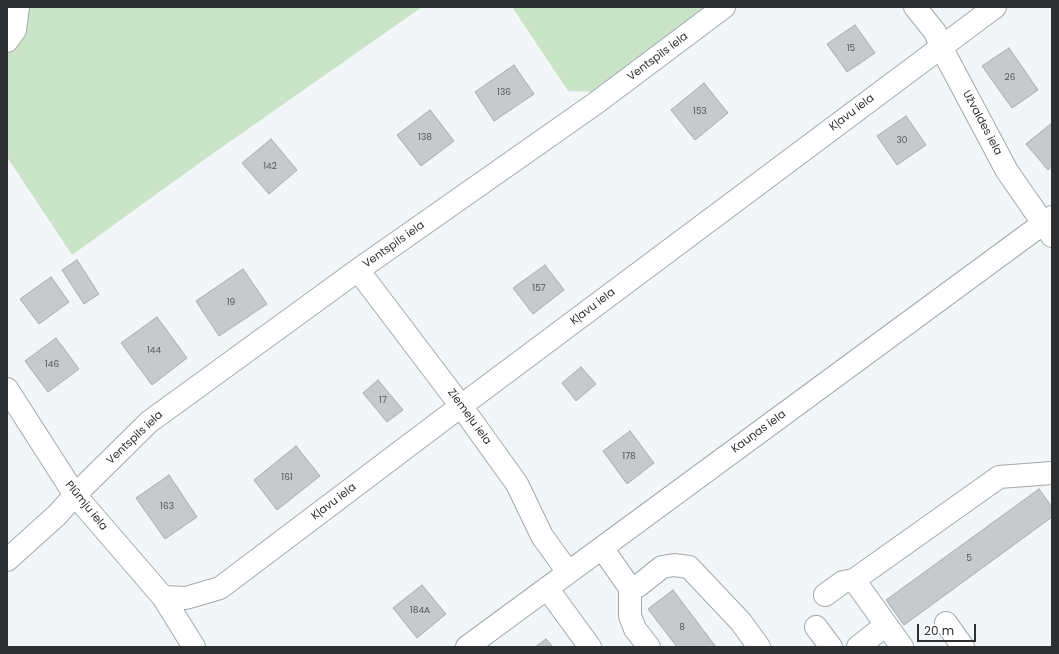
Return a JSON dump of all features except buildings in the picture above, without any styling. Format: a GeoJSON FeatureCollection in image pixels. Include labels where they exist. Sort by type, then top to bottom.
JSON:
{"type":"FeatureCollection","features":[{"type":"Feature","properties":{"kind":"street"},"geometry":{"type":"LineString","coordinates":[[7,41],[15,30],[18,7]]}},
{"type":"Feature","properties":{"kind":"street","name":"Ventspils iela"},"geometry":{"type":"LineString","coordinates":[[7,560],[56,516],[75,495],[150,422],[358,270],[596,104],[724,7]]}},
{"type":"Feature","properties":{"kind":"street","name":"Užvaldes iela"},"geometry":{"type":"LineString","coordinates":[[916,7],[935,32],[941,47],[1007,171],[1049,226]]}},
{"type":"Feature","properties":{"kind":"street","name":"Kļavu iela"},"geometry":{"type":"LineString","coordinates":[[163,597],[186,598],[220,588],[995,7]]}},
{"type":"Feature","properties":{"kind":"street","name":"Kauņas iela"},"geometry":{"type":"LineString","coordinates":[[467,647],[568,572],[1049,226]]}},
{"type":"Feature","properties":{"kind":"street","name":"Ziemeļu iela"},"geometry":{"type":"LineString","coordinates":[[358,270],[461,406],[517,484],[542,536],[568,572]]}},
{"type":"Feature","properties":{"kind":"street","name":"Plūmju iela"},"geometry":{"type":"LineString","coordinates":[[7,389],[75,495],[163,597],[194,647]]}},
{"type":"Feature","properties":{"kind":"street"},"geometry":{"type":"LineString","coordinates":[[825,595],[843,582],[854,580],[999,477],[1052,473]]}},
{"type":"Feature","properties":{"kind":"street"},"geometry":{"type":"LineString","coordinates":[[602,548],[630,588],[630,616],[635,630],[648,647]]}},
{"type":"Feature","properties":{"kind":"street"},"geometry":{"type":"LineString","coordinates":[[630,588],[638,586],[662,567],[674,565],[689,567],[741,622],[759,647]]}},
{"type":"Feature","properties":{"kind":"street"},"geometry":{"type":"LineString","coordinates":[[854,580],[902,647]]}},
{"type":"Feature","properties":{"kind":"street"},"geometry":{"type":"LineString","coordinates":[[547,588],[590,647]]}},
{"type":"Feature","properties":{"kind":"street"},"geometry":{"type":"LineString","coordinates":[[946,623],[963,647]]}},
{"type":"Feature","properties":{"kind":"street"},"geometry":{"type":"LineString","coordinates":[[858,647],[886,625]]}},
{"type":"Feature","properties":{"kind":"street"},"geometry":{"type":"LineString","coordinates":[[816,627],[831,647]]}},
{"type":"Feature","properties":{"kind":"green space"},"geometry":{"type":"Polygon","coordinates":[[[7,7],[422,7],[198,164],[72,255],[7,157],[7,7]]]}},
{"type":"Feature","properties":{"kind":"green space"},"geometry":{"type":"Polygon","coordinates":[[[512,7],[709,7],[596,92],[568,91],[512,7]]]}}]}
